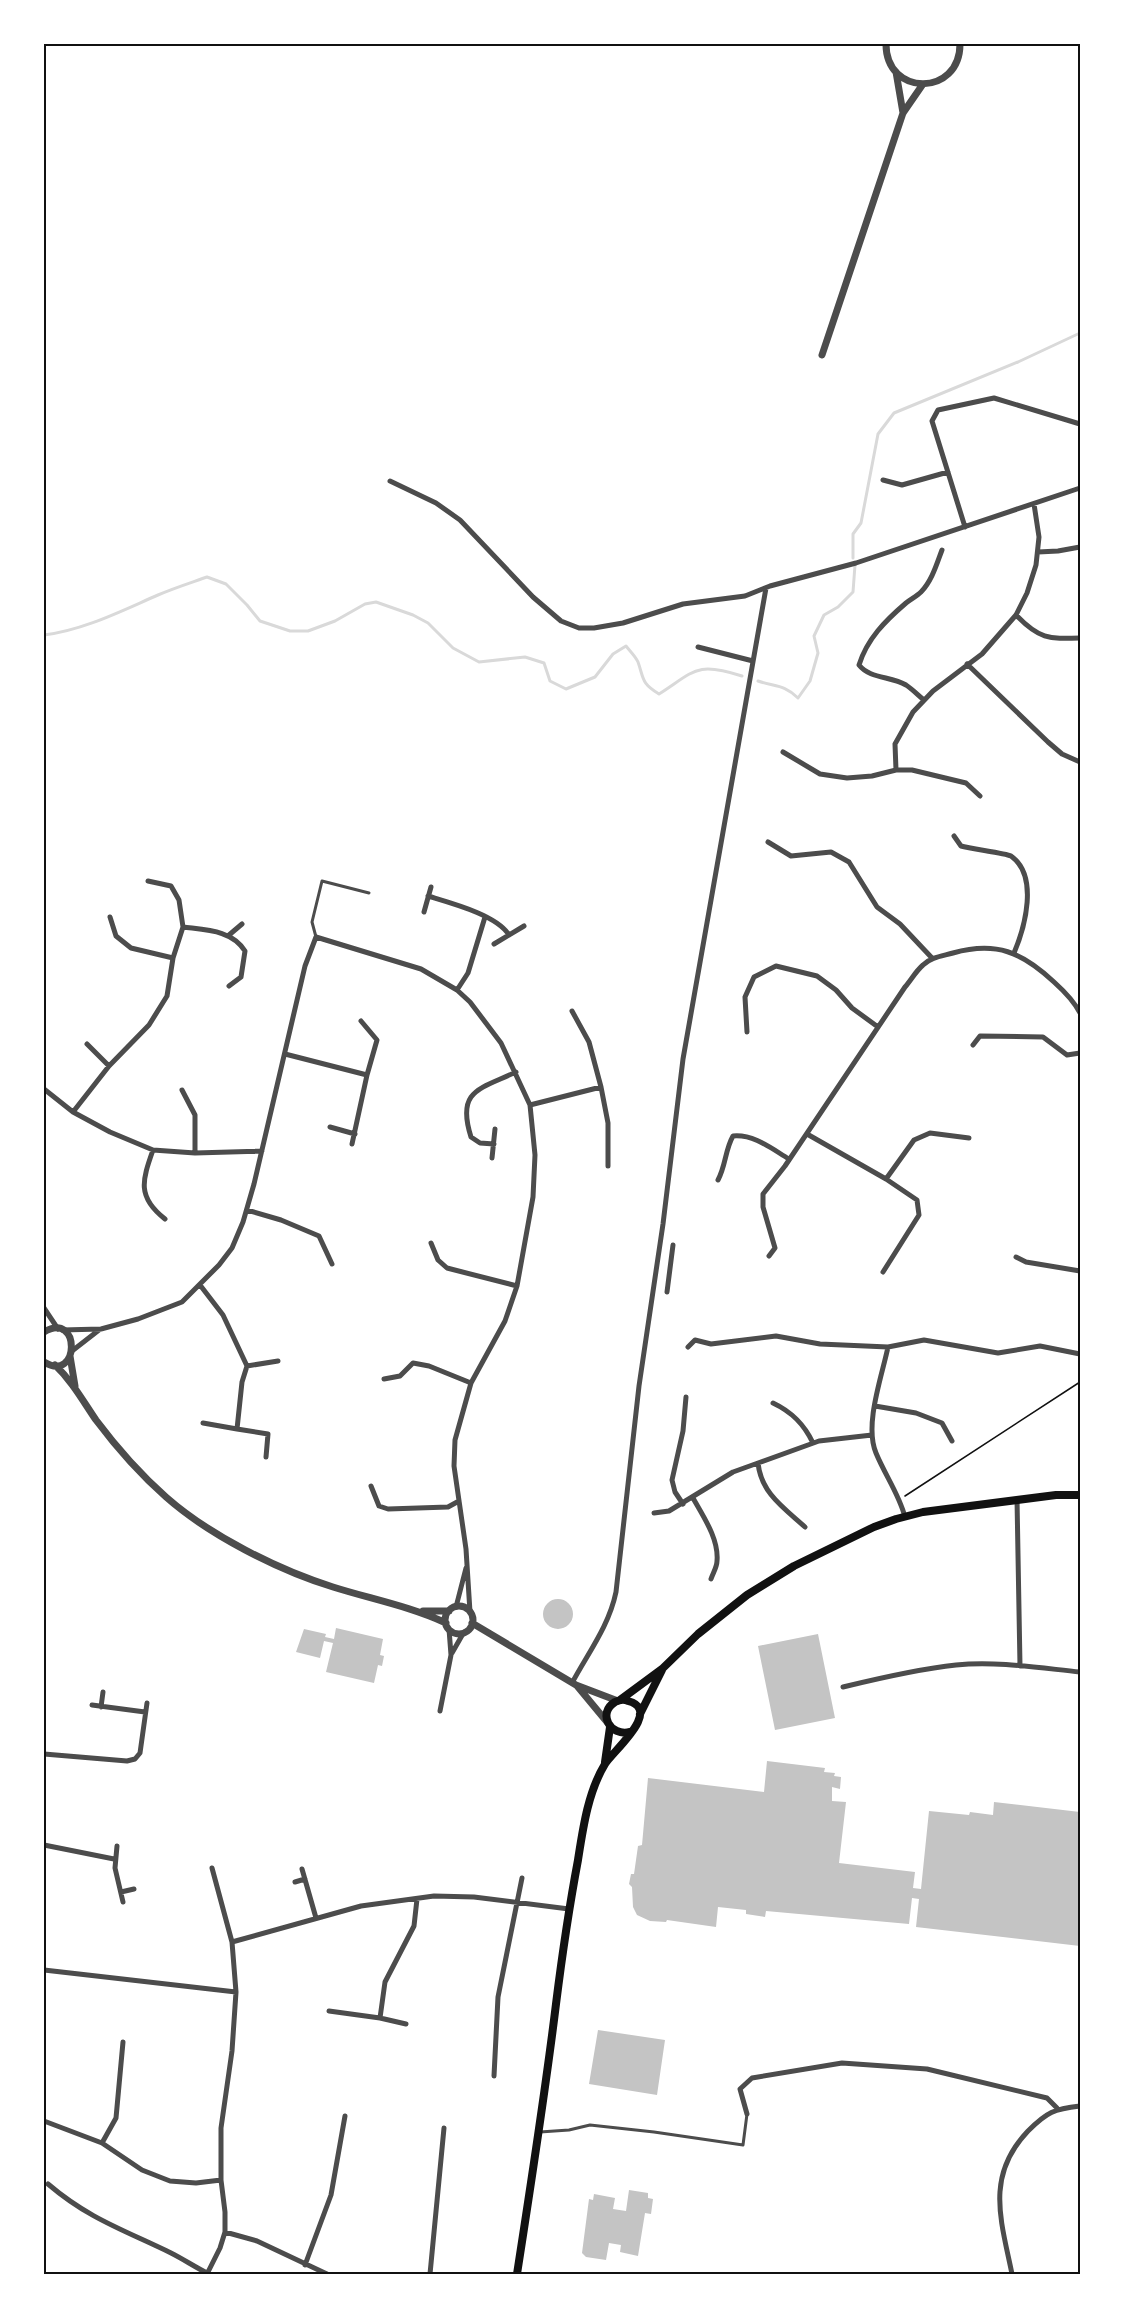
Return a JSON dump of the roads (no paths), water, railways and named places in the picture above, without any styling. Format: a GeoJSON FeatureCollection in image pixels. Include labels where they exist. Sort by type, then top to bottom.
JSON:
{"type":"FeatureCollection","features":[{"type":"Feature","properties":{"kind":"main road"},"geometry":{"type":"LineString","coordinates":[[605,1763],[608,1710],[662,1669],[698,1634],[747,1595],[794,1566],[874,1527],[923,1512],[1017,1499],[1080,1495]]}},
{"type":"Feature","properties":{"kind":"main road"},"geometry":{"type":"LineString","coordinates":[[517,2274],[539,2133],[569,1909],[585,1822],[594,1787],[605,1763],[638,1725],[640,1714],[662,1669]]}},
{"type":"Feature","properties":{"kind":"main road"},"geometry":{"type":"LineString","coordinates":[[619,1701],[630,1701],[635,1704],[640,1714]]}},
{"type":"Feature","properties":{"kind":"main road"},"geometry":{"type":"LineString","coordinates":[[609,1724],[619,1733],[630,1732]]}},
{"type":"Feature","properties":{"kind":"street"},"geometry":{"type":"LineString","coordinates":[[886,44],[888,59],[896,72],[908,81],[923,84],[938,81],[950,72],[958,59],[960,44]]}},
{"type":"Feature","properties":{"kind":"street"},"geometry":{"type":"LineString","coordinates":[[896,72],[903,113]]}},
{"type":"Feature","properties":{"kind":"street"},"geometry":{"type":"LineString","coordinates":[[822,355],[903,113],[923,84]]}},
{"type":"Feature","properties":{"kind":"street"},"geometry":{"type":"LineString","coordinates":[[965,527],[932,422],[938,410],[994,398],[1080,424]]}},
{"type":"Feature","properties":{"kind":"street"},"geometry":{"type":"LineString","coordinates":[[883,480],[902,485],[948,472]]}},
{"type":"Feature","properties":{"kind":"street"},"geometry":{"type":"LineString","coordinates":[[390,481],[436,503],[460,520],[533,597],[561,621],[579,628],[623,623],[683,604],[746,596],[766,588],[856,563],[1080,488]]}},
{"type":"Feature","properties":{"kind":"street"},"geometry":{"type":"LineString","coordinates":[[896,770],[895,744],[913,712],[924,700],[991,645],[1016,615],[1027,593],[1036,566],[1039,537],[1034,504]]}},
{"type":"Feature","properties":{"kind":"street"},"geometry":{"type":"LineString","coordinates":[[1038,552],[1080,547]]}},
{"type":"Feature","properties":{"kind":"street"},"geometry":{"type":"LineString","coordinates":[[924,700],[906,685],[887,677],[864,672],[859,665],[863,651],[871,638],[908,601],[922,591],[932,575],[942,550]]}},
{"type":"Feature","properties":{"kind":"street"},"geometry":{"type":"LineString","coordinates":[[574,1684],[613,1608],[616,1592],[637,1406],[683,1059],[766,588]]}},
{"type":"Feature","properties":{"kind":"street"},"geometry":{"type":"LineString","coordinates":[[1016,615],[1031,631],[1043,636],[1080,638]]}},
{"type":"Feature","properties":{"kind":"street"},"geometry":{"type":"LineString","coordinates":[[698,648],[753,661]]}},
{"type":"Feature","properties":{"kind":"street"},"geometry":{"type":"LineString","coordinates":[[968,664],[1048,742],[1062,754],[1080,762]]}},
{"type":"Feature","properties":{"kind":"street"},"geometry":{"type":"LineString","coordinates":[[783,752],[820,774],[847,778],[872,776],[896,770],[912,770],[966,783],[980,796]]}},
{"type":"Feature","properties":{"kind":"street"},"geometry":{"type":"LineString","coordinates":[[954,836],[961,846],[1010,855],[1022,867],[1027,900],[1022,934],[1014,953]]}},
{"type":"Feature","properties":{"kind":"street"},"geometry":{"type":"LineString","coordinates":[[768,842],[791,856],[831,852],[849,862],[877,907],[900,924],[932,958]]}},
{"type":"Feature","properties":{"kind":"street"},"geometry":{"type":"LineString","coordinates":[[73,1112],[109,1066],[149,1025],[167,996],[173,958],[183,927],[179,900],[171,886],[148,881]]}},
{"type":"Feature","properties":{"kind":"street"},"geometry":{"type":"LineString","coordinates":[[424,912],[431,887]]}},
{"type":"Feature","properties":{"kind":"street"},"geometry":{"type":"LineString","coordinates":[[429,896],[464,906],[504,925],[509,935]]}},
{"type":"Feature","properties":{"kind":"street"},"geometry":{"type":"LineString","coordinates":[[110,917],[116,936],[131,948],[173,958]]}},
{"type":"Feature","properties":{"kind":"street"},"geometry":{"type":"LineString","coordinates":[[457,990],[468,973],[485,917]]}},
{"type":"Feature","properties":{"kind":"street"},"geometry":{"type":"LineString","coordinates":[[229,935],[243,924]]}},
{"type":"Feature","properties":{"kind":"street"},"geometry":{"type":"LineString","coordinates":[[494,944],[524,926]]}},
{"type":"Feature","properties":{"kind":"street"},"geometry":{"type":"LineString","coordinates":[[183,927],[229,935],[238,940],[245,951],[241,977],[229,986]]}},
{"type":"Feature","properties":{"kind":"street"},"geometry":{"type":"LineString","coordinates":[[44,1332],[101,1329],[138,1319],[182,1302],[219,1265],[232,1248],[247,1210],[305,966],[316,937],[421,969],[457,990],[470,1002],[501,1042],[516,1072],[530,1105],[535,1155],[533,1197],[517,1286],[505,1321],[471,1383],[455,1440],[454,1466],[472,1623],[574,1684],[619,1701]]}},
{"type":"Feature","properties":{"kind":"street"},"geometry":{"type":"LineString","coordinates":[[770,1256],[775,1248],[763,1207],[763,1194],[807,1134],[905,987],[923,964],[932,958],[967,949],[981,948],[1014,953],[1033,964],[1051,979],[1071,999],[1080,1013]]}},
{"type":"Feature","properties":{"kind":"street"},"geometry":{"type":"LineString","coordinates":[[747,1032],[744,997],[754,977],[776,966],[817,976],[836,990],[852,1008],[878,1027]]}},
{"type":"Feature","properties":{"kind":"street"},"geometry":{"type":"LineString","coordinates":[[572,1011],[589,1042],[601,1086],[608,1124],[608,1166]]}},
{"type":"Feature","properties":{"kind":"street"},"geometry":{"type":"LineString","coordinates":[[352,1144],[377,1040],[361,1021]]}},
{"type":"Feature","properties":{"kind":"street"},"geometry":{"type":"LineString","coordinates":[[973,1045],[980,1036],[1043,1037],[1067,1055],[1080,1053]]}},
{"type":"Feature","properties":{"kind":"street"},"geometry":{"type":"LineString","coordinates":[[87,1044],[109,1066]]}},
{"type":"Feature","properties":{"kind":"street"},"geometry":{"type":"LineString","coordinates":[[285,1054],[367,1075]]}},
{"type":"Feature","properties":{"kind":"street"},"geometry":{"type":"LineString","coordinates":[[494,1144],[480,1143],[471,1137],[466,1122],[466,1103],[476,1091],[516,1072]]}},
{"type":"Feature","properties":{"kind":"street"},"geometry":{"type":"LineString","coordinates":[[530,1105],[601,1086]]}},
{"type":"Feature","properties":{"kind":"street"},"geometry":{"type":"LineString","coordinates":[[44,1089],[73,1112],[110,1132],[153,1150],[195,1153],[262,1151]]}},
{"type":"Feature","properties":{"kind":"street"},"geometry":{"type":"LineString","coordinates":[[182,1090],[195,1115],[195,1153]]}},
{"type":"Feature","properties":{"kind":"street"},"geometry":{"type":"LineString","coordinates":[[330,1127],[355,1134]]}},
{"type":"Feature","properties":{"kind":"street"},"geometry":{"type":"LineString","coordinates":[[492,1158],[495,1129]]}},
{"type":"Feature","properties":{"kind":"street"},"geometry":{"type":"LineString","coordinates":[[886,1179],[914,1140],[930,1133],[969,1138]]}},
{"type":"Feature","properties":{"kind":"street"},"geometry":{"type":"LineString","coordinates":[[807,1134],[886,1179],[917,1200],[919,1215],[883,1272]]}},
{"type":"Feature","properties":{"kind":"street"},"geometry":{"type":"LineString","coordinates":[[718,1180],[724,1169],[728,1145],[733,1136],[744,1135],[752,1138],[789,1159]]}},
{"type":"Feature","properties":{"kind":"street"},"geometry":{"type":"LineString","coordinates":[[153,1150],[145,1173],[144,1195],[154,1210],[165,1219]]}},
{"type":"Feature","properties":{"kind":"street"},"geometry":{"type":"LineString","coordinates":[[247,1210],[281,1220],[319,1236],[332,1264]]}},
{"type":"Feature","properties":{"kind":"street"},"geometry":{"type":"LineString","coordinates":[[431,1243],[438,1260],[447,1269],[517,1286]]}},
{"type":"Feature","properties":{"kind":"street"},"geometry":{"type":"LineString","coordinates":[[666,1292],[673,1245]]}},
{"type":"Feature","properties":{"kind":"street"},"geometry":{"type":"LineString","coordinates":[[1016,1257],[1026,1262],[1080,1271]]}},
{"type":"Feature","properties":{"kind":"street"},"geometry":{"type":"LineString","coordinates":[[656,1272],[669,1273]]}},
{"type":"Feature","properties":{"kind":"street"},"geometry":{"type":"LineString","coordinates":[[200,1285],[223,1315],[247,1366],[242,1382],[237,1429]]}},
{"type":"Feature","properties":{"kind":"street"},"geometry":{"type":"LineString","coordinates":[[44,1308],[60,1330],[71,1338],[75,1388]]}},
{"type":"Feature","properties":{"kind":"street"},"geometry":{"type":"LineString","coordinates":[[47,1364],[66,1362],[71,1353],[101,1329]]}},
{"type":"Feature","properties":{"kind":"street"},"geometry":{"type":"LineString","coordinates":[[688,1347],[695,1340],[711,1344],[776,1336],[820,1344],[888,1347],[924,1340],[998,1353],[1040,1346],[1080,1354]]}},
{"type":"Feature","properties":{"kind":"street"},"geometry":{"type":"LineString","coordinates":[[888,1347],[875,1406],[872,1436],[875,1451],[905,1517]]}},
{"type":"Feature","properties":{"kind":"street"},"geometry":{"type":"LineString","coordinates":[[247,1366],[278,1361]]}},
{"type":"Feature","properties":{"kind":"street"},"geometry":{"type":"LineString","coordinates":[[384,1379],[400,1376],[414,1363],[429,1366],[471,1383]]}},
{"type":"Feature","properties":{"kind":"street"},"geometry":{"type":"LineString","coordinates":[[47,1364],[75,1388],[118,1450],[166,1497],[187,1514],[273,1565],[332,1587],[420,1611],[456,1633],[464,1632]]}},
{"type":"Feature","properties":{"kind":"street"},"geometry":{"type":"LineString","coordinates":[[683,1504],[675,1492],[672,1480],[683,1431],[686,1397]]}},
{"type":"Feature","properties":{"kind":"street"},"geometry":{"type":"LineString","coordinates":[[773,1403],[789,1411],[806,1429],[813,1443]]}},
{"type":"Feature","properties":{"kind":"street"},"geometry":{"type":"LineString","coordinates":[[875,1406],[916,1413],[942,1423],[952,1442]]}},
{"type":"Feature","properties":{"kind":"street"},"geometry":{"type":"LineString","coordinates":[[203,1424],[268,1434],[266,1457]]}},
{"type":"Feature","properties":{"kind":"street"},"geometry":{"type":"LineString","coordinates":[[654,1513],[669,1511],[733,1472],[758,1462],[813,1443],[872,1436]]}},
{"type":"Feature","properties":{"kind":"street"},"geometry":{"type":"LineString","coordinates":[[758,1462],[759,1476],[765,1488],[805,1527]]}},
{"type":"Feature","properties":{"kind":"street"},"geometry":{"type":"LineString","coordinates":[[371,1486],[379,1506],[388,1509],[448,1507],[459,1501]]}},
{"type":"Feature","properties":{"kind":"street"},"geometry":{"type":"LineString","coordinates":[[693,1498],[717,1549],[717,1562],[711,1579]]}},
{"type":"Feature","properties":{"kind":"street"},"geometry":{"type":"LineString","coordinates":[[1017,1499],[1020,1666]]}},
{"type":"Feature","properties":{"kind":"street"},"geometry":{"type":"LineString","coordinates":[[456,1607],[466,1567]]}},
{"type":"Feature","properties":{"kind":"street"},"geometry":{"type":"LineString","coordinates":[[420,1611],[448,1611],[456,1607],[464,1607],[470,1612]]}},
{"type":"Feature","properties":{"kind":"street"},"geometry":{"type":"LineString","coordinates":[[440,1711],[451,1654],[447,1626],[448,1611]]}},
{"type":"Feature","properties":{"kind":"street"},"geometry":{"type":"LineString","coordinates":[[451,1654],[472,1623]]}},
{"type":"Feature","properties":{"kind":"street"},"geometry":{"type":"LineString","coordinates":[[843,1687],[888,1676],[958,1665],[1020,1666],[1080,1672]]}},
{"type":"Feature","properties":{"kind":"street"},"geometry":{"type":"LineString","coordinates":[[574,1684],[609,1724]]}},
{"type":"Feature","properties":{"kind":"street"},"geometry":{"type":"LineString","coordinates":[[101,1707],[103,1692]]}},
{"type":"Feature","properties":{"kind":"street"},"geometry":{"type":"LineString","coordinates":[[44,1754],[127,1761],[135,1759],[140,1753],[147,1703]]}},
{"type":"Feature","properties":{"kind":"street"},"geometry":{"type":"LineString","coordinates":[[92,1705],[145,1712]]}},
{"type":"Feature","properties":{"kind":"street"},"geometry":{"type":"LineString","coordinates":[[44,1845],[114,1859]]}},
{"type":"Feature","properties":{"kind":"street"},"geometry":{"type":"LineString","coordinates":[[117,1846],[114,1859],[123,1902]]}},
{"type":"Feature","properties":{"kind":"street"},"geometry":{"type":"LineString","coordinates":[[48,2184],[70,2204],[171,2253],[207,2274],[225,2232],[221,2180],[221,2128],[232,2050],[236,1992],[232,1942],[223,1901],[212,1868]]}},
{"type":"Feature","properties":{"kind":"street"},"geometry":{"type":"LineString","coordinates":[[302,1869],[316,1918]]}},
{"type":"Feature","properties":{"kind":"street"},"geometry":{"type":"LineString","coordinates":[[494,2076],[498,1997],[522,1878]]}},
{"type":"Feature","properties":{"kind":"street"},"geometry":{"type":"LineString","coordinates":[[295,1882],[305,1879]]}},
{"type":"Feature","properties":{"kind":"street"},"geometry":{"type":"LineString","coordinates":[[121,1892],[134,1889]]}},
{"type":"Feature","properties":{"kind":"street"},"geometry":{"type":"LineString","coordinates":[[232,1942],[361,1906],[454,1895],[569,1909]]}},
{"type":"Feature","properties":{"kind":"street"},"geometry":{"type":"LineString","coordinates":[[380,2018],[385,1983],[414,1926],[417,1899]]}},
{"type":"Feature","properties":{"kind":"street"},"geometry":{"type":"LineString","coordinates":[[44,1970],[236,1992]]}},
{"type":"Feature","properties":{"kind":"street"},"geometry":{"type":"LineString","coordinates":[[329,2011],[406,2024]]}},
{"type":"Feature","properties":{"kind":"street"},"geometry":{"type":"LineString","coordinates":[[102,2143],[116,2118],[123,2042]]}},
{"type":"Feature","properties":{"kind":"street"},"geometry":{"type":"LineString","coordinates":[[747,2114],[740,2089],[752,2078],[842,2063],[927,2069],[1047,2098],[1058,2108]]}},
{"type":"Feature","properties":{"kind":"street"},"geometry":{"type":"LineString","coordinates":[[1012,2274],[1000,2210],[1000,2183],[1006,2160],[1017,2143],[1038,2121],[1058,2108],[1080,2106]]}},
{"type":"Feature","properties":{"kind":"street"},"geometry":{"type":"LineString","coordinates":[[305,2265],[331,2195],[345,2116]]}},
{"type":"Feature","properties":{"kind":"street"},"geometry":{"type":"LineString","coordinates":[[44,2121],[102,2143],[142,2170],[170,2181],[196,2183],[221,2180]]}},
{"type":"Feature","properties":{"kind":"street"},"geometry":{"type":"LineString","coordinates":[[430,2274],[444,2128]]}},
{"type":"Feature","properties":{"kind":"street"},"geometry":{"type":"LineString","coordinates":[[225,2232],[257,2241],[327,2274]]}},
{"type":"Feature","properties":{"kind":"lane"},"geometry":{"type":"LineString","coordinates":[[316,937],[312,922],[322,881],[369,893]]}},
{"type":"Feature","properties":{"kind":"lane"},"geometry":{"type":"LineString","coordinates":[[539,2133],[590,2125],[742,2145],[747,2114]]}},
{"type":"Feature","properties":{"kind":"waterway"},"geometry":{"type":"LineString","coordinates":[[853,558],[853,534],[861,523],[878,434],[894,413],[1018,362],[1080,333]]}},
{"type":"Feature","properties":{"kind":"waterway"},"geometry":{"type":"LineString","coordinates":[[758,681],[784,688],[798,698],[810,681],[818,653],[814,636],[824,615],[838,607],[853,592],[855,565]]}},
{"type":"Feature","properties":{"kind":"waterway"},"geometry":{"type":"LineString","coordinates":[[44,635],[88,624],[164,592],[207,577],[226,584],[260,621],[290,631],[308,631],[335,621],[365,604],[376,602],[413,615],[428,623],[453,648],[479,662],[525,657],[544,663],[550,681],[566,689],[595,677],[613,654],[626,646],[637,660],[646,684],[659,694],[689,674],[705,669],[715,669],[742,676]]}}]}
